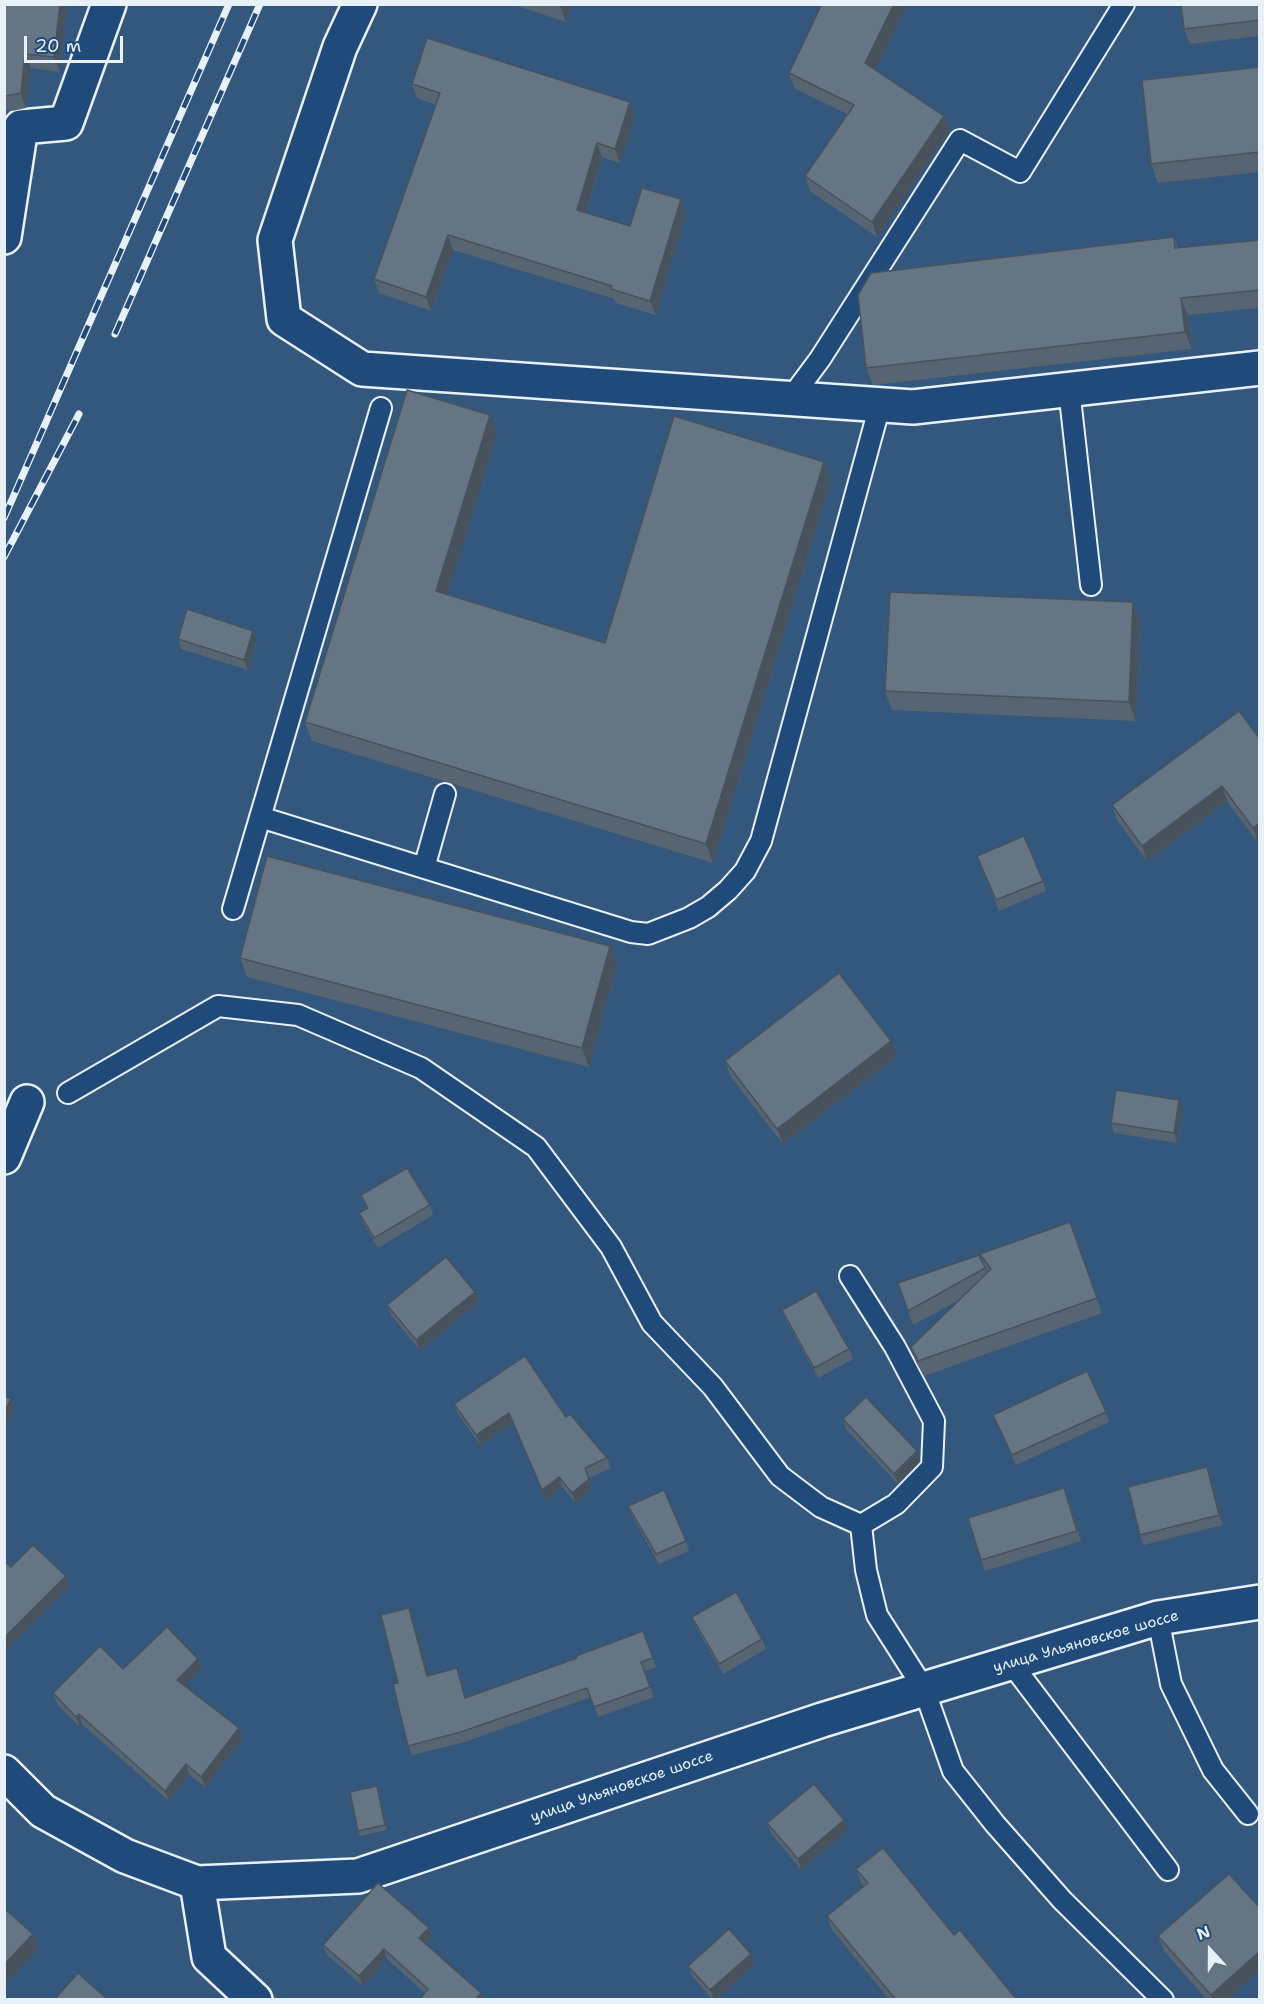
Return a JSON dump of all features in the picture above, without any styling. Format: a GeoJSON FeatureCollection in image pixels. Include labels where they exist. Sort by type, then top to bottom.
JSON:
{"type":"FeatureCollection","features":[{"type":"Feature","properties":{"kind":"street"},"geometry":{"type":"LineString","coordinates":[[4,237],[21,127],[66,123],[109,4]]}},
{"type":"Feature","properties":{"kind":"street"},"geometry":{"type":"LineString","coordinates":[[360,4],[340,47],[275,240],[284,319],[362,369],[913,407],[1260,368]]}},
{"type":"Feature","properties":{"kind":"street"},"geometry":{"type":"LineString","coordinates":[[4,1157],[27,1102]]}},
{"type":"Feature","properties":{"kind":"street","name":"улица Ульяновское шоссе"},"geometry":{"type":"LineString","coordinates":[[4,1772],[43,1812],[125,1856],[197,1883],[358,1876],[811,1724],[924,1689],[1158,1618],[1260,1602]]}},
{"type":"Feature","properties":{"kind":"street"},"geometry":{"type":"LineString","coordinates":[[197,1883],[209,1956],[255,2000]]}},
{"type":"Feature","properties":{"kind":"lane"},"geometry":{"type":"LineString","coordinates":[[791,398],[819,359],[960,140],[1020,172],[1124,4]]}},
{"type":"Feature","properties":{"kind":"lane"},"geometry":{"type":"LineString","coordinates":[[1069,389],[1091,585]]}},
{"type":"Feature","properties":{"kind":"lane"},"geometry":{"type":"LineString","coordinates":[[260,818],[631,933],[648,934],[689,918],[728,890],[745,871],[760,842],[880,405]]}},
{"type":"Feature","properties":{"kind":"lane"},"geometry":{"type":"LineString","coordinates":[[233,909],[381,408]]}},
{"type":"Feature","properties":{"kind":"lane"},"geometry":{"type":"LineString","coordinates":[[424,868],[445,794]]}},
{"type":"Feature","properties":{"kind":"lane"},"geometry":{"type":"LineString","coordinates":[[68,1093],[218,1006],[298,1015],[421,1068],[536,1147],[611,1247],[652,1323],[713,1387],[780,1476],[821,1507],[861,1525]]}},
{"type":"Feature","properties":{"kind":"lane"},"geometry":{"type":"LineString","coordinates":[[850,1276],[895,1347],[934,1421],[932,1467],[896,1504],[861,1525]]}},
{"type":"Feature","properties":{"kind":"lane"},"geometry":{"type":"LineString","coordinates":[[861,1525],[866,1570],[877,1615],[924,1689],[953,1771],[1062,1900],[1162,2000]]}},
{"type":"Feature","properties":{"kind":"lane"},"geometry":{"type":"LineString","coordinates":[[1158,1618],[1170,1684],[1213,1770],[1248,1814]]}},
{"type":"Feature","properties":{"kind":"lane"},"geometry":{"type":"LineString","coordinates":[[1011,1663],[1168,1870]]}},
{"type":"Feature","properties":{"kind":"building"},"geometry":{"type":"Polygon","coordinates":[[[4,4],[60,4],[54,57],[25,54],[21,93],[6,96],[4,96],[4,4]]]}},
{"type":"Feature","properties":{"kind":"building"},"geometry":{"type":"Polygon","coordinates":[[[822,4],[894,4],[865,63],[944,116],[872,222],[805,176],[854,105],[789,73],[822,4]]]}},
{"type":"Feature","properties":{"kind":"building"},"geometry":{"type":"Polygon","coordinates":[[[1181,4],[1260,4],[1260,20],[1184,29],[1181,4]]]}},
{"type":"Feature","properties":{"kind":"building"},"geometry":{"type":"Polygon","coordinates":[[[427,38],[630,102],[615,149],[597,143],[577,210],[630,226],[642,188],[681,199],[650,301],[611,289],[612,286],[448,235],[426,297],[374,279],[440,93],[412,84],[427,38]]]}},
{"type":"Feature","properties":{"kind":"building"},"geometry":{"type":"Polygon","coordinates":[[[1260,67],[1260,152],[1151,164],[1142,80],[1260,67]]]}},
{"type":"Feature","properties":{"kind":"building"},"geometry":{"type":"Polygon","coordinates":[[[1174,237],[1175,248],[1260,240],[1260,290],[1181,298],[1185,332],[866,368],[858,295],[871,273],[1174,237]]]}},
{"type":"Feature","properties":{"kind":"building"},"geometry":{"type":"Polygon","coordinates":[[[407,390],[490,415],[436,591],[605,643],[674,416],[824,462],[706,844],[305,722],[407,390]]]}},
{"type":"Feature","properties":{"kind":"building"},"geometry":{"type":"Polygon","coordinates":[[[890,592],[1133,602],[1129,702],[885,691],[890,592]]]}},
{"type":"Feature","properties":{"kind":"building"},"geometry":{"type":"Polygon","coordinates":[[[187,609],[253,631],[244,660],[178,639],[187,609]]]}},
{"type":"Feature","properties":{"kind":"building"},"geometry":{"type":"Polygon","coordinates":[[[1239,711],[1260,739],[1260,823],[1253,828],[1222,786],[1142,846],[1112,805],[1239,711]]]}},
{"type":"Feature","properties":{"kind":"building"},"geometry":{"type":"Polygon","coordinates":[[[1024,836],[1043,881],[996,900],[977,856],[1024,836]]]}},
{"type":"Feature","properties":{"kind":"building"},"geometry":{"type":"Polygon","coordinates":[[[267,856],[610,946],[582,1048],[240,958],[267,856]]]}},
{"type":"Feature","properties":{"kind":"building"},"geometry":{"type":"Polygon","coordinates":[[[839,973],[891,1041],[777,1129],[725,1061],[839,973]]]}},
{"type":"Feature","properties":{"kind":"building"},"geometry":{"type":"Polygon","coordinates":[[[1116,1090],[1179,1100],[1174,1133],[1111,1123],[1116,1090]]]}},
{"type":"Feature","properties":{"kind":"building"},"geometry":{"type":"Polygon","coordinates":[[[407,1168],[430,1205],[374,1238],[359,1213],[368,1208],[361,1195],[407,1168]]]}},
{"type":"Feature","properties":{"kind":"building"},"geometry":{"type":"Polygon","coordinates":[[[1070,1222],[1097,1298],[918,1361],[911,1347],[991,1269],[980,1254],[1070,1222]]]}},
{"type":"Feature","properties":{"kind":"building"},"geometry":{"type":"Polygon","coordinates":[[[979,1255],[985,1268],[908,1311],[898,1283],[979,1255]]]}},
{"type":"Feature","properties":{"kind":"building"},"geometry":{"type":"Polygon","coordinates":[[[446,1257],[475,1292],[416,1340],[387,1305],[446,1257]]]}},
{"type":"Feature","properties":{"kind":"building"},"geometry":{"type":"Polygon","coordinates":[[[816,1291],[849,1349],[814,1368],[782,1310],[816,1291]]]}},
{"type":"Feature","properties":{"kind":"building"},"geometry":{"type":"Polygon","coordinates":[[[525,1356],[566,1417],[570,1414],[607,1458],[585,1468],[589,1479],[572,1493],[559,1477],[542,1490],[509,1413],[476,1435],[454,1404],[525,1356]]]}},
{"type":"Feature","properties":{"kind":"building"},"geometry":{"type":"Polygon","coordinates":[[[1087,1371],[1106,1412],[1012,1455],[993,1415],[1087,1371]]]}},
{"type":"Feature","properties":{"kind":"building"},"geometry":{"type":"Polygon","coordinates":[[[4,1396],[11,1399],[4,1412],[4,1396]]]}},
{"type":"Feature","properties":{"kind":"building"},"geometry":{"type":"Polygon","coordinates":[[[866,1397],[917,1451],[894,1474],[843,1419],[866,1397]]]}},
{"type":"Feature","properties":{"kind":"building"},"geometry":{"type":"Polygon","coordinates":[[[1207,1467],[1219,1515],[1140,1535],[1128,1487],[1207,1467]]]}},
{"type":"Feature","properties":{"kind":"building"},"geometry":{"type":"Polygon","coordinates":[[[1064,1488],[1077,1531],[981,1560],[968,1518],[1064,1488]]]}},
{"type":"Feature","properties":{"kind":"building"},"geometry":{"type":"Polygon","coordinates":[[[664,1490],[686,1541],[656,1554],[628,1506],[664,1490]]]}},
{"type":"Feature","properties":{"kind":"building"},"geometry":{"type":"Polygon","coordinates":[[[33,1545],[66,1576],[4,1638],[4,1561],[11,1567],[33,1545]]]}},
{"type":"Feature","properties":{"kind":"building"},"geometry":{"type":"Polygon","coordinates":[[[736,1592],[762,1639],[719,1664],[692,1617],[736,1592]]]}},
{"type":"Feature","properties":{"kind":"building"},"geometry":{"type":"Polygon","coordinates":[[[409,1608],[427,1676],[457,1668],[465,1698],[577,1658],[576,1656],[643,1631],[653,1658],[641,1662],[650,1687],[594,1707],[587,1688],[461,1732],[408,1746],[393,1684],[398,1683],[381,1615],[409,1608]]]}},
{"type":"Feature","properties":{"kind":"building"},"geometry":{"type":"Polygon","coordinates":[[[167,1627],[198,1659],[177,1680],[239,1728],[201,1777],[186,1764],[165,1791],[79,1714],[76,1717],[53,1693],[100,1646],[123,1669],[167,1627]]]}},
{"type":"Feature","properties":{"kind":"building"},"geometry":{"type":"Polygon","coordinates":[[[814,1784],[844,1820],[798,1859],[767,1823],[814,1784]]]}},
{"type":"Feature","properties":{"kind":"building"},"geometry":{"type":"Polygon","coordinates":[[[377,1786],[385,1825],[358,1831],[350,1792],[377,1786]]]}},
{"type":"Feature","properties":{"kind":"building"},"geometry":{"type":"Polygon","coordinates":[[[883,1848],[954,1935],[960,1930],[1017,2000],[896,2000],[827,1916],[868,1883],[856,1869],[883,1848]]]}},
{"type":"Feature","properties":{"kind":"building"},"geometry":{"type":"Polygon","coordinates":[[[1229,1874],[1260,1908],[1260,1951],[1211,1995],[1158,1936],[1229,1874]]]}},
{"type":"Feature","properties":{"kind":"building"},"geometry":{"type":"Polygon","coordinates":[[[378,1883],[429,1928],[419,1938],[481,1993],[475,2000],[419,2000],[428,1989],[384,1949],[359,1976],[323,1945],[378,1883]]]}},
{"type":"Feature","properties":{"kind":"building"},"geometry":{"type":"Polygon","coordinates":[[[4,1908],[33,1934],[4,1965],[4,1908]]]}},
{"type":"Feature","properties":{"kind":"building"},"geometry":{"type":"Polygon","coordinates":[[[729,1929],[751,1954],[710,1990],[688,1966],[729,1929]]]}},
{"type":"Feature","properties":{"kind":"building"},"geometry":{"type":"Polygon","coordinates":[[[78,1973],[108,2000],[54,2000],[78,1973]]]}},
{"type":"Feature","properties":{"kind":"railway"},"geometry":{"type":"LineString","coordinates":[[4,518],[229,4]]}},
{"type":"Feature","properties":{"kind":"railway"},"geometry":{"type":"LineString","coordinates":[[115,334],[260,4]]}},
{"type":"Feature","properties":{"kind":"railway"},"geometry":{"type":"LineString","coordinates":[[4,557],[79,414]]}}]}
